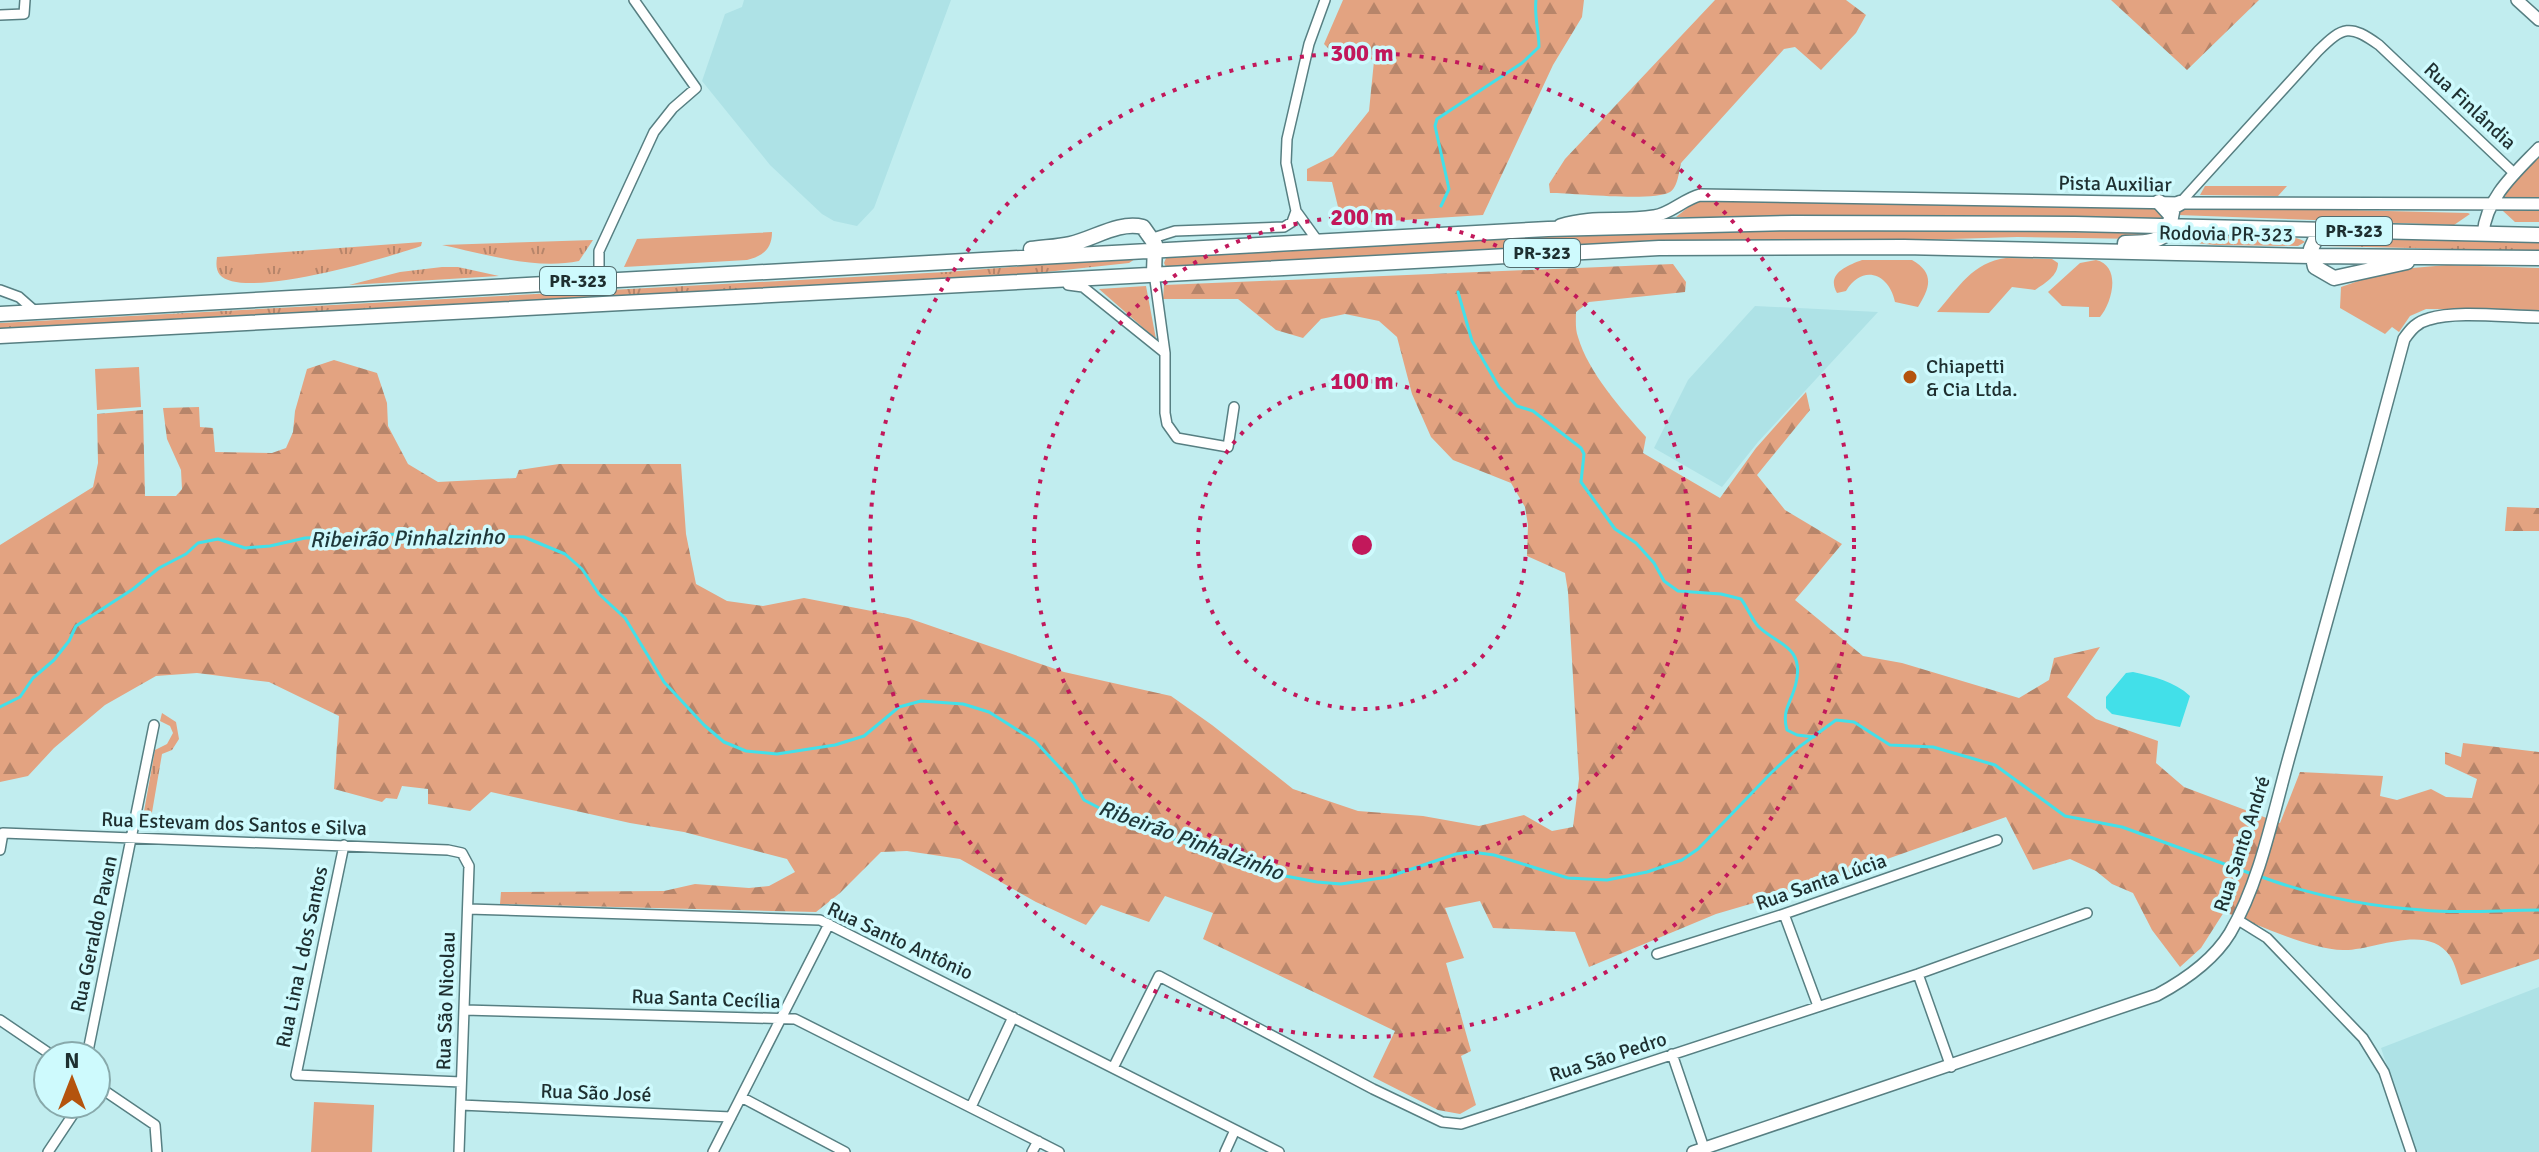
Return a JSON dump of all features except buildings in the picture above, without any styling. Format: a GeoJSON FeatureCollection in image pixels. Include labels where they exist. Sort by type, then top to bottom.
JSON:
{"type":"FeatureCollection","features":[{"type":"Feature","properties":{"kind":"highway"},"geometry":{"type":"LineString","coordinates":[[1981,248],[2140,243],[2161,238],[2168,233],[2173,215],[2159,202]]}},
{"type":"Feature","properties":{"kind":"highway","name":"PR-323"},"geometry":{"type":"LineString","coordinates":[[0,314],[1548,229],[2173,215]]}},
{"type":"Feature","properties":{"kind":"highway","name":"Rodovia PR-323"},"geometry":{"type":"LineString","coordinates":[[2173,215],[2429,233],[2539,235]]}},
{"type":"Feature","properties":{"kind":"highway"},"geometry":{"type":"LineString","coordinates":[[888,265],[1069,244],[1135,225],[1143,227],[1154,249],[1154,273]]}},
{"type":"Feature","properties":{"kind":"highway"},"geometry":{"type":"LineString","coordinates":[[2429,233],[2320,236],[2312,244],[2311,256],[2315,267],[2334,278],[2406,262],[2539,258]]}},
{"type":"Feature","properties":{"kind":"highway","name":"PR-323"},"geometry":{"type":"LineString","coordinates":[[0,336],[1659,248],[1981,248]]}},
{"type":"Feature","properties":{"kind":"highway","name":"Rodovia PR-323"},"geometry":{"type":"LineString","coordinates":[[1981,248],[2539,258]]}},
{"type":"Feature","properties":{"kind":"highway"},"geometry":{"type":"LineString","coordinates":[[1031,279],[1148,263],[1154,249]]}},
{"type":"Feature","properties":{"kind":"street"},"geometry":{"type":"LineString","coordinates":[[0,15],[24,14],[25,0]]}},
{"type":"Feature","properties":{"kind":"street"},"geometry":{"type":"LineString","coordinates":[[599,280],[599,251],[654,132],[673,108],[696,88],[634,0]]}},
{"type":"Feature","properties":{"kind":"street"},"geometry":{"type":"LineString","coordinates":[[1317,240],[1296,211],[1286,163],[1287,139],[1309,44],[1325,0]]}},
{"type":"Feature","properties":{"kind":"street"},"geometry":{"type":"LineString","coordinates":[[2517,0],[2539,20]]}},
{"type":"Feature","properties":{"kind":"street","name":"Rua Finlândia"},"geometry":{"type":"LineString","coordinates":[[2173,215],[2337,33],[2356,30],[2379,45],[2515,174]]}},
{"type":"Feature","properties":{"kind":"street"},"geometry":{"type":"LineString","coordinates":[[2483,234],[2490,204],[2539,148]]}},
{"type":"Feature","properties":{"kind":"street","name":"Pista Auxiliar"},"geometry":{"type":"LineString","coordinates":[[1548,229],[1581,218],[1657,216],[1690,197],[1700,195],[2159,202]]}},
{"type":"Feature","properties":{"kind":"street","name":"Pista Auxiliar"},"geometry":{"type":"LineString","coordinates":[[2173,215],[2539,204]]}},
{"type":"Feature","properties":{"kind":"street"},"geometry":{"type":"LineString","coordinates":[[1154,249],[1175,231],[1284,227],[1292,222],[1296,211]]}},
{"type":"Feature","properties":{"kind":"street"},"geometry":{"type":"LineString","coordinates":[[1154,273],[1165,353],[1167,424],[1177,438],[1228,447],[1234,407]]}},
{"type":"Feature","properties":{"kind":"street"},"geometry":{"type":"LineString","coordinates":[[1031,279],[1083,287],[1165,353]]}},
{"type":"Feature","properties":{"kind":"street"},"geometry":{"type":"LineString","coordinates":[[0,290],[19,297],[36,312]]}},
{"type":"Feature","properties":{"kind":"street","name":"Rua Santo André"},"geometry":{"type":"LineString","coordinates":[[1699,1150],[2157,995],[2181,983],[2198,969],[2220,946],[2238,920],[2260,859],[2404,339],[2411,328],[2420,322],[2444,316],[2539,317]]}},
{"type":"Feature","properties":{"kind":"street","name":"Rua Geraldo Pavan"},"geometry":{"type":"LineString","coordinates":[[90,1040],[154,725]]}},
{"type":"Feature","properties":{"kind":"street","name":"Rua Estevam dos Santos e Silva"},"geometry":{"type":"LineString","coordinates":[[0,850],[3,833],[344,845],[462,853]]}},
{"type":"Feature","properties":{"kind":"street","name":"Rua Santa Lúcia"},"geometry":{"type":"LineString","coordinates":[[1657,954],[1784,914],[1997,840]]}},
{"type":"Feature","properties":{"kind":"street","name":"Rua Lina L dos Santos"},"geometry":{"type":"LineString","coordinates":[[344,845],[296,1075],[461,1082]]}},
{"type":"Feature","properties":{"kind":"street","name":"Rua São Nicolau"},"geometry":{"type":"LineString","coordinates":[[459,1152],[469,866],[462,853]]}},
{"type":"Feature","properties":{"kind":"street","name":"Rua Santo Antônio"},"geometry":{"type":"LineString","coordinates":[[468,909],[820,920],[1279,1152]]}},
{"type":"Feature","properties":{"kind":"street","name":"Rua São Pedro"},"geometry":{"type":"LineString","coordinates":[[1113,1068],[1159,976],[1373,1089],[1448,1124],[1461,1124],[1918,974],[2087,913]]}},
{"type":"Feature","properties":{"kind":"street"},"geometry":{"type":"LineString","coordinates":[[1784,914],[1818,1006]]}},
{"type":"Feature","properties":{"kind":"street"},"geometry":{"type":"LineString","coordinates":[[2238,920],[2267,938],[2286,956],[2355,1029],[2376,1056],[2411,1152]]}},
{"type":"Feature","properties":{"kind":"street"},"geometry":{"type":"LineString","coordinates":[[713,1152],[829,924]]}},
{"type":"Feature","properties":{"kind":"street"},"geometry":{"type":"LineString","coordinates":[[1918,974],[1951,1067]]}},
{"type":"Feature","properties":{"kind":"street","name":"Rua Santa Cecília"},"geometry":{"type":"LineString","coordinates":[[464,1010],[795,1019],[1059,1152]]}},
{"type":"Feature","properties":{"kind":"street"},"geometry":{"type":"LineString","coordinates":[[971,1107],[1013,1017]]}},
{"type":"Feature","properties":{"kind":"street"},"geometry":{"type":"LineString","coordinates":[[1,1024],[32,1043]]}},
{"type":"Feature","properties":{"kind":"street"},"geometry":{"type":"LineString","coordinates":[[1672,1054],[1699,1150]]}},
{"type":"Feature","properties":{"kind":"street"},"geometry":{"type":"LineString","coordinates":[[112,1096],[155,1125],[157,1152]]}},
{"type":"Feature","properties":{"kind":"street"},"geometry":{"type":"LineString","coordinates":[[741,1097],[845,1152]]}},
{"type":"Feature","properties":{"kind":"street","name":"Rua São José"},"geometry":{"type":"LineString","coordinates":[[461,1105],[731,1117]]}},
{"type":"Feature","properties":{"kind":"street"},"geometry":{"type":"LineString","coordinates":[[48,1152],[69,1120]]}},
{"type":"Feature","properties":{"kind":"street"},"geometry":{"type":"LineString","coordinates":[[1225,1152],[1235,1130]]}},
{"type":"Feature","properties":{"kind":"street"},"geometry":{"type":"LineString","coordinates":[[1032,1152],[1038,1141]]}},
{"type":"Feature","properties":{"kind":"shaded area"},"geometry":{"type":"Polygon","coordinates":[[[744,0],[951,0],[874,208],[857,226],[834,221],[822,214],[770,165],[702,81],[725,14],[742,7],[744,0]]]}},
{"type":"Feature","properties":{"kind":"shaded area"},"geometry":{"type":"Polygon","coordinates":[[[1755,306],[1878,312],[1758,442],[1722,487],[1654,448],[1688,380],[1755,306]]]}},
{"type":"Feature","properties":{"kind":"shaded area"},"geometry":{"type":"Polygon","coordinates":[[[2539,987],[2539,1152],[2416,1152],[2381,1048],[2539,987]]]}},
{"type":"Feature","properties":{"kind":"green space"},"geometry":{"type":"Polygon","coordinates":[[[1343,0],[1584,0],[1582,17],[1553,65],[1483,215],[1358,223],[1339,211],[1332,182],[1307,181],[1307,169],[1333,156],[1369,111],[1374,61],[1358,51],[1333,53],[1324,44],[1343,0]]]}},
{"type":"Feature","properties":{"kind":"green space"},"geometry":{"type":"Polygon","coordinates":[[[1715,0],[1846,0],[1866,15],[1856,33],[1821,70],[1795,47],[1784,49],[1681,163],[1676,183],[1670,192],[1631,197],[1550,193],[1549,184],[1565,159],[1715,0]]]}},
{"type":"Feature","properties":{"kind":"green space"},"geometry":{"type":"Polygon","coordinates":[[[2111,0],[2259,0],[2187,70],[2111,0]]]}},
{"type":"Feature","properties":{"kind":"green space"},"geometry":{"type":"Polygon","coordinates":[[[2539,156],[2539,222],[2515,222],[2503,211],[2503,203],[2515,181],[2539,156]]]}},
{"type":"Feature","properties":{"kind":"green space"},"geometry":{"type":"Polygon","coordinates":[[[2205,186],[2287,186],[2278,196],[2200,195],[2205,186]]]}},
{"type":"Feature","properties":{"kind":"green space"},"geometry":{"type":"Polygon","coordinates":[[[1704,200],[2152,208],[2158,209],[2163,216],[2162,219],[1676,217],[1691,205],[1704,200]]]}},
{"type":"Feature","properties":{"kind":"green space"},"geometry":{"type":"Polygon","coordinates":[[[2188,206],[2470,214],[2454,225],[2178,215],[2179,210],[2188,206]]]}},
{"type":"Feature","properties":{"kind":"green space"},"geometry":{"type":"Polygon","coordinates":[[[1701,228],[2152,233],[2140,239],[2017,237],[1519,252],[1166,267],[1164,263],[1166,258],[1701,228]]]}},
{"type":"Feature","properties":{"kind":"green space"},"geometry":{"type":"Polygon","coordinates":[[[772,232],[766,251],[747,260],[624,267],[637,239],[772,232]]]}},
{"type":"Feature","properties":{"kind":"green space"},"geometry":{"type":"Polygon","coordinates":[[[2182,233],[2266,233],[2305,242],[2298,246],[2175,241],[2182,233]]]}},
{"type":"Feature","properties":{"kind":"green space"},"geometry":{"type":"Polygon","coordinates":[[[2539,238],[2539,251],[2323,246],[2333,239],[2539,238]]]}},
{"type":"Feature","properties":{"kind":"green space"},"geometry":{"type":"Polygon","coordinates":[[[593,240],[579,261],[545,264],[510,260],[442,245],[593,240]]]}},
{"type":"Feature","properties":{"kind":"green space"},"geometry":{"type":"Polygon","coordinates":[[[422,242],[421,246],[380,259],[286,280],[234,282],[220,275],[217,267],[217,257],[422,242]]]}},
{"type":"Feature","properties":{"kind":"green space"},"geometry":{"type":"Polygon","coordinates":[[[1138,257],[1129,263],[945,283],[0,333],[0,323],[946,272],[1138,257]]]}},
{"type":"Feature","properties":{"kind":"green space"},"geometry":{"type":"Polygon","coordinates":[[[2052,259],[2058,263],[2056,272],[2035,290],[2012,287],[1989,313],[1937,312],[1975,271],[1994,260],[2052,259]]]}},
{"type":"Feature","properties":{"kind":"green space"},"geometry":{"type":"Polygon","coordinates":[[[1862,260],[1912,260],[1919,265],[1928,281],[1918,307],[1895,302],[1887,284],[1874,276],[1860,277],[1846,291],[1837,293],[1834,281],[1839,272],[1862,260]]]}},
{"type":"Feature","properties":{"kind":"green space"},"geometry":{"type":"Polygon","coordinates":[[[2096,260],[2109,269],[2112,277],[2111,294],[2100,317],[2089,317],[2089,307],[2062,306],[2048,292],[2080,263],[2096,260]]]}},
{"type":"Feature","properties":{"kind":"green space"},"geometry":{"type":"Polygon","coordinates":[[[1673,264],[1686,282],[1685,292],[1589,302],[1576,312],[1576,331],[1589,364],[1646,437],[1643,453],[1720,498],[1756,448],[1806,392],[1810,410],[1757,475],[1785,510],[1842,544],[1795,600],[1863,656],[1902,663],[2019,698],[2049,680],[2054,658],[2100,647],[2067,697],[2096,719],[2158,741],[2156,763],[2184,787],[2280,823],[2300,772],[2383,776],[2380,796],[2397,800],[2431,789],[2446,797],[2472,798],[2477,779],[2445,764],[2445,752],[2461,757],[2463,743],[2539,752],[2539,959],[2461,985],[2450,956],[2440,946],[2428,941],[2414,939],[2355,949],[2329,949],[2299,941],[2224,912],[2201,948],[2180,967],[2152,930],[2133,893],[2070,859],[2033,870],[2006,817],[1805,888],[1716,914],[1589,967],[1575,932],[1493,928],[1480,901],[1445,908],[1464,958],[1446,963],[1471,1051],[1461,1056],[1476,1105],[1460,1114],[1438,1110],[1373,1077],[1395,1031],[1203,939],[1213,913],[1165,896],[1149,922],[1101,905],[1086,925],[1036,902],[960,859],[907,851],[881,852],[816,912],[500,904],[501,892],[664,891],[695,884],[749,888],[769,886],[795,872],[787,859],[684,832],[491,792],[470,811],[428,804],[428,789],[402,786],[397,799],[386,798],[382,802],[334,789],[339,716],[269,682],[197,673],[156,676],[105,705],[54,748],[28,776],[0,782],[0,545],[93,487],[98,463],[97,414],[143,410],[145,496],[176,496],[182,489],[181,470],[167,439],[163,408],[199,407],[200,427],[213,428],[215,452],[272,453],[286,448],[293,432],[295,411],[307,369],[334,360],[377,373],[387,403],[388,426],[408,464],[438,482],[516,478],[519,470],[559,464],[681,464],[686,534],[696,584],[727,601],[763,606],[804,598],[908,618],[1064,672],[1171,696],[1293,789],[1358,811],[1423,816],[1479,826],[1524,815],[1552,831],[1573,827],[1579,779],[1565,573],[1527,556],[1525,507],[1511,483],[1453,460],[1431,437],[1412,394],[1397,337],[1379,321],[1345,314],[1321,319],[1303,338],[1276,330],[1238,299],[1163,299],[1164,285],[1673,264]]]}},
{"type":"Feature","properties":{"kind":"green space"},"geometry":{"type":"Polygon","coordinates":[[[2447,265],[2539,268],[2539,310],[2426,309],[2410,316],[2399,332],[2392,327],[2385,334],[2340,308],[2341,287],[2390,270],[2447,265]]]}},
{"type":"Feature","properties":{"kind":"green space"},"geometry":{"type":"Polygon","coordinates":[[[458,267],[499,276],[349,285],[400,272],[458,267]]]}},
{"type":"Feature","properties":{"kind":"green space"},"geometry":{"type":"Polygon","coordinates":[[[1146,286],[1156,339],[1099,289],[1146,286]]]}},
{"type":"Feature","properties":{"kind":"green space"},"geometry":{"type":"Polygon","coordinates":[[[139,367],[141,407],[97,410],[95,369],[139,367]]]}},
{"type":"Feature","properties":{"kind":"green space"},"geometry":{"type":"Polygon","coordinates":[[[2507,507],[2539,508],[2539,531],[2505,531],[2507,507]]]}},
{"type":"Feature","properties":{"kind":"green space"},"geometry":{"type":"Polygon","coordinates":[[[162,713],[176,722],[179,739],[172,750],[162,754],[149,830],[141,828],[155,750],[167,744],[173,733],[170,726],[160,721],[162,713]]]}},
{"type":"Feature","properties":{"kind":"green space"},"geometry":{"type":"Polygon","coordinates":[[[314,1102],[374,1105],[372,1152],[311,1152],[314,1102]]]}},
{"type":"Feature","properties":{"kind":"water"},"geometry":{"type":"Polygon","coordinates":[[[2133,672],[2170,683],[2190,696],[2180,727],[2112,714],[2106,708],[2106,697],[2126,673],[2133,672]]]}},
{"type":"Feature","properties":{"kind":"waterway"},"geometry":{"type":"LineString","coordinates":[[1441,206],[1449,189],[1435,126],[1437,119],[1522,63],[1539,47],[1536,0]]}},
{"type":"Feature","properties":{"kind":"waterway"},"geometry":{"type":"LineString","coordinates":[[1458,292],[1472,341],[1499,387],[1517,406],[1533,411],[1581,448],[1584,454],[1581,482],[1615,529],[1636,543],[1654,563],[1664,581],[1678,591],[1721,594],[1741,599],[1758,626],[1792,653],[1798,670],[1786,711],[1787,730],[1814,737]]}},
{"type":"Feature","properties":{"kind":"waterway","name":"Ribeirão Pinhalzinho"},"geometry":{"type":"LineString","coordinates":[[0,707],[20,697],[33,678],[54,660],[69,641],[76,626],[198,543],[218,539],[245,548],[305,538],[400,534],[524,537],[565,554],[582,569],[599,594],[625,618],[664,682],[724,742],[746,751],[777,754],[835,745],[864,736],[899,707],[921,701],[963,704],[989,712],[1035,741],[1074,783],[1084,800],[1140,828],[1264,872],[1341,884],[1388,877],[1456,854],[1472,852],[1494,855],[1568,878],[1607,880],[1647,872],[1682,860],[1698,849],[1771,773],[1799,747],[1836,720],[1854,722],[1890,745],[1933,747],[1995,765],[2065,816],[2122,827],[2252,874]]}},
{"type":"Feature","properties":{"kind":"waterway"},"geometry":{"type":"LineString","coordinates":[[2259,876],[2318,894],[2380,906],[2451,912],[2539,910]]}},
{"type":"Feature","properties":{"kind":"place","name":"Chiapetti & Cia Ltda."},"geometry":{"type":"Point","coordinates":[1910,377]}}]}
